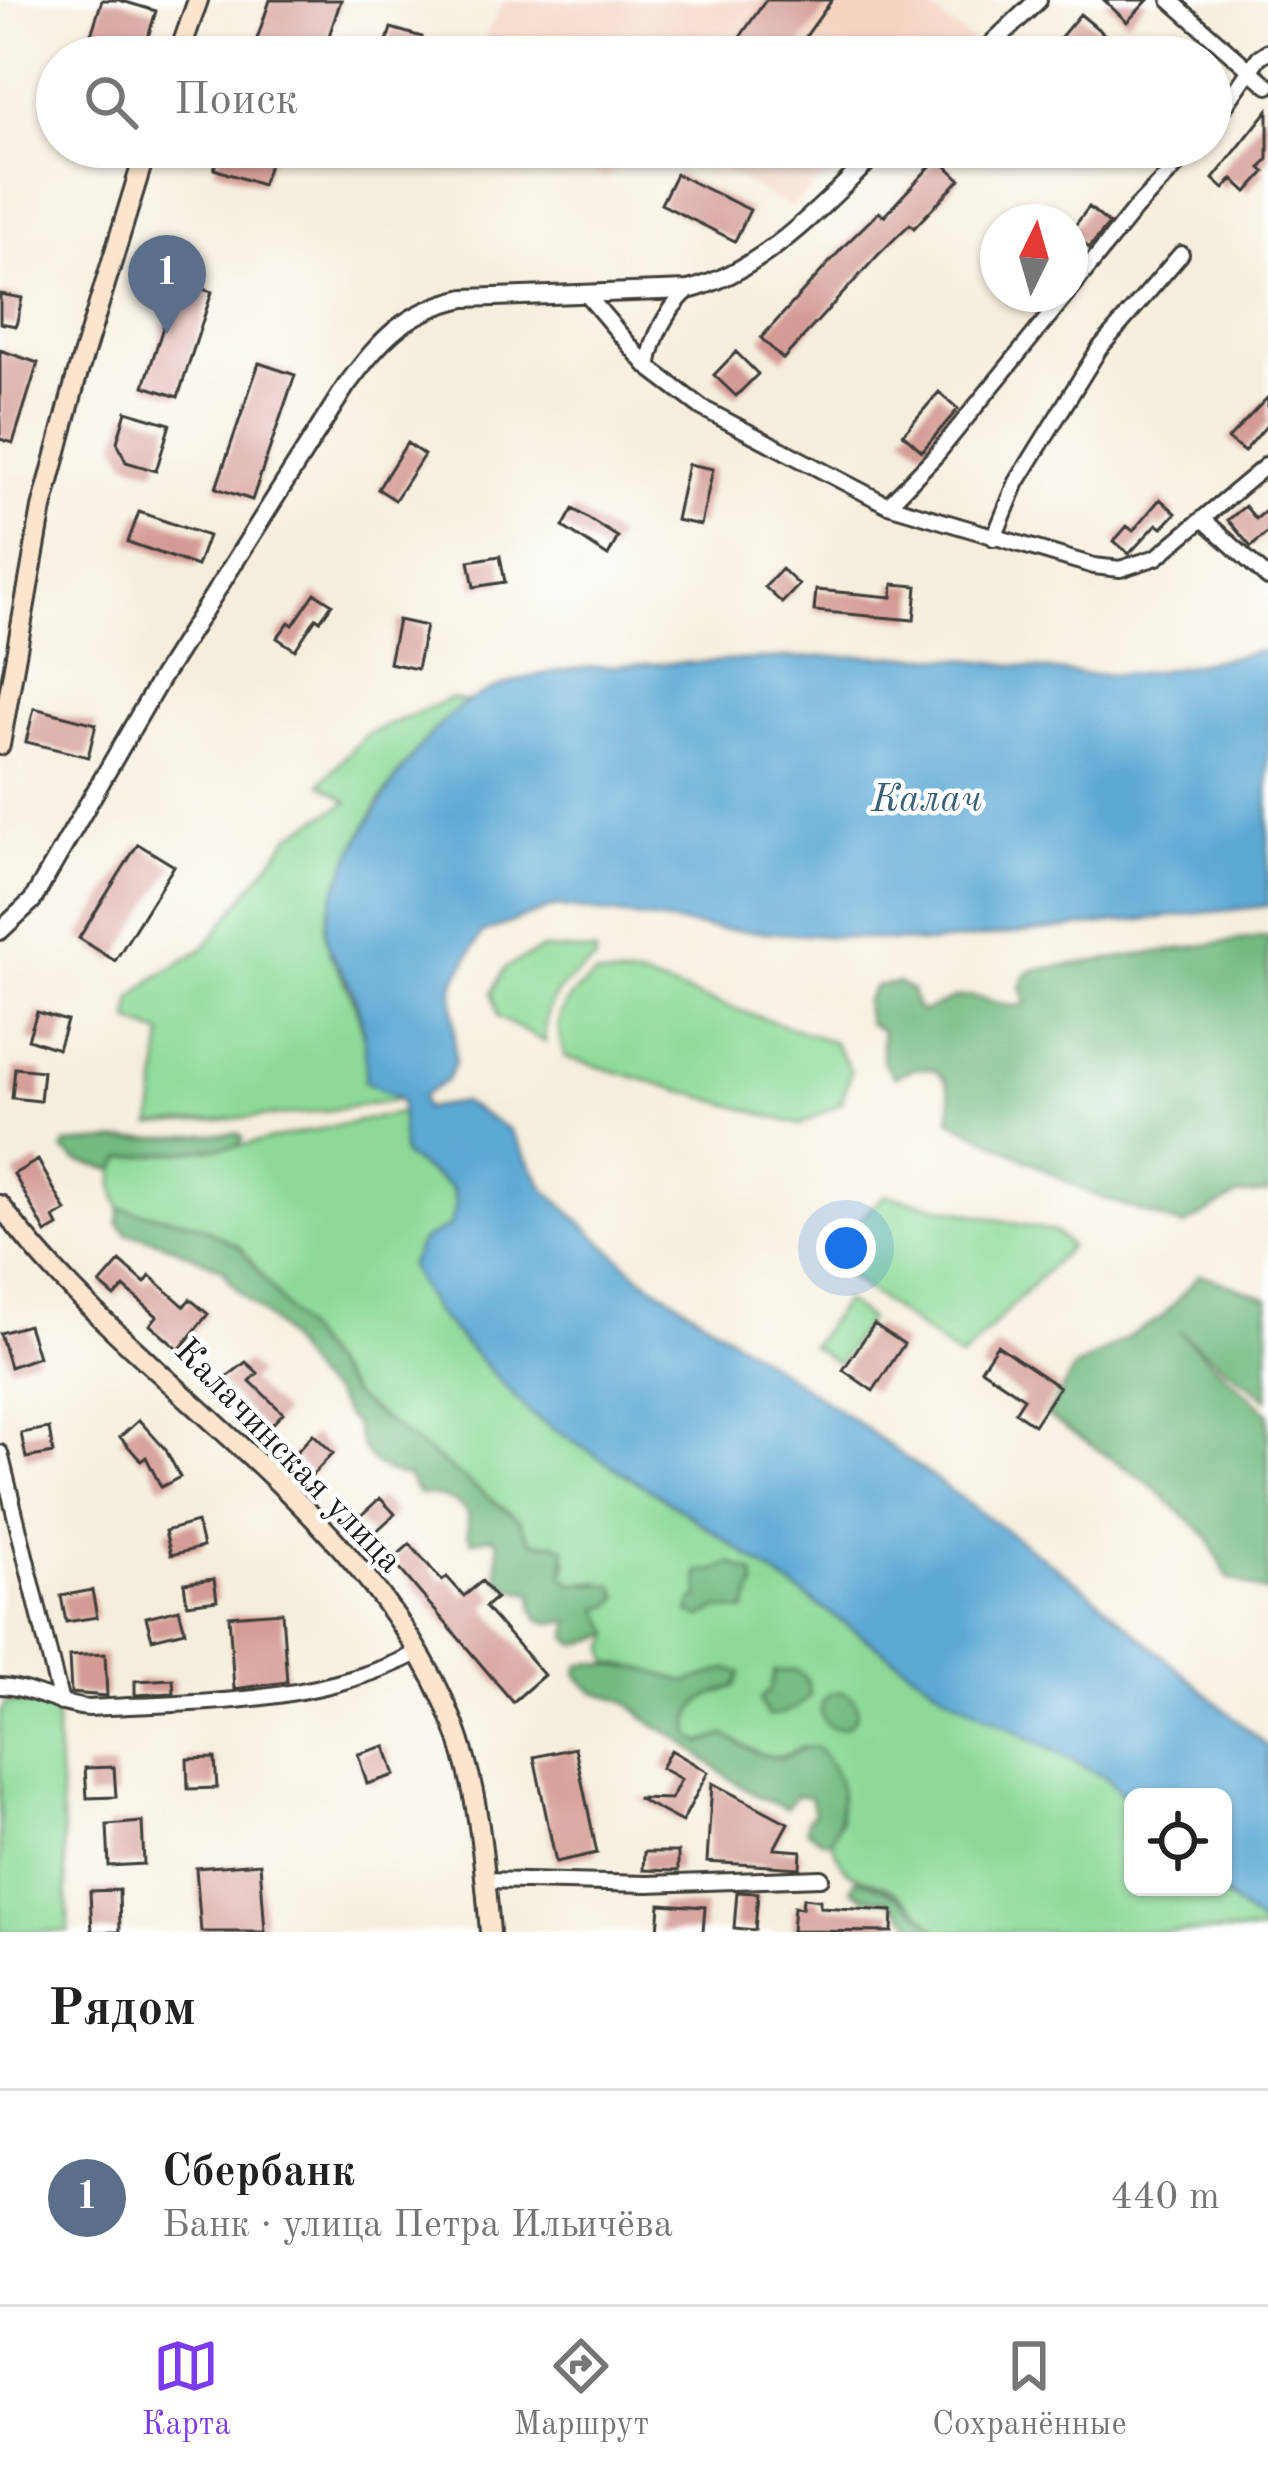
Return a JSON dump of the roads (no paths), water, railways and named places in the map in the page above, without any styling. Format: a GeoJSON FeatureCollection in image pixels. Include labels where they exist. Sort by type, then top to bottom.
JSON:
{"type":"FeatureCollection","features":[{"type":"Feature","properties":{"kind":"main road"},"geometry":{"type":"LineString","coordinates":[[185,36],[198,0]]}},
{"type":"Feature","properties":{"kind":"main road"},"geometry":{"type":"LineString","coordinates":[[0,745],[42,508],[141,168]]}},
{"type":"Feature","properties":{"kind":"main road","name":"Калачинская улица"},"geometry":{"type":"LineString","coordinates":[[0,1205],[47,1265],[272,1478],[360,1570],[419,1652],[454,1725],[473,1790],[490,1932]]}},
{"type":"Feature","properties":{"kind":"street"},"geometry":{"type":"LineString","coordinates":[[999,36],[1037,0]]}},
{"type":"Feature","properties":{"kind":"street"},"geometry":{"type":"LineString","coordinates":[[1169,0],[1210,36]]}},
{"type":"Feature","properties":{"kind":"street"},"geometry":{"type":"LineString","coordinates":[[1232,96],[1268,50]]}},
{"type":"Feature","properties":{"kind":"street"},"geometry":{"type":"LineString","coordinates":[[1232,56],[1268,86]]}},
{"type":"Feature","properties":{"kind":"street"},"geometry":{"type":"LineString","coordinates":[[0,931],[32,901],[161,678],[346,386],[374,348],[402,322],[431,305],[465,298],[688,290],[734,273],[767,251],[860,168]]}},
{"type":"Feature","properties":{"kind":"street"},"geometry":{"type":"LineString","coordinates":[[1088,267],[1174,168]]}},
{"type":"Feature","properties":{"kind":"street"},"geometry":{"type":"LineString","coordinates":[[994,538],[1017,482],[1099,349],[1181,254]]}},
{"type":"Feature","properties":{"kind":"street"},"geometry":{"type":"LineString","coordinates":[[648,368],[663,322],[688,290]]}},
{"type":"Feature","properties":{"kind":"street"},"geometry":{"type":"LineString","coordinates":[[586,294],[648,368],[703,408],[888,505],[994,538],[1120,569],[1157,557],[1268,464]]}},
{"type":"Feature","properties":{"kind":"street"},"geometry":{"type":"LineString","coordinates":[[888,505],[936,455],[1052,312]]}},
{"type":"Feature","properties":{"kind":"street"},"geometry":{"type":"LineString","coordinates":[[1203,519],[1268,578]]}},
{"type":"Feature","properties":{"kind":"street"},"geometry":{"type":"LineString","coordinates":[[0,1453],[61,1703]]}},
{"type":"Feature","properties":{"kind":"street"},"geometry":{"type":"LineString","coordinates":[[0,1686],[17,1686],[89,1708],[292,1694],[361,1678],[419,1652]]}},
{"type":"Feature","properties":{"kind":"street"},"geometry":{"type":"LineString","coordinates":[[485,1880],[648,1884],[820,1878]]}},
{"type":"Feature","properties":{"kind":"water","name":"Калач"},"geometry":{"type":"Polygon","coordinates":[[[1268,650],[1268,906],[930,943],[717,929],[556,906],[482,933],[453,984],[455,1063],[446,1081],[422,1096],[424,1108],[462,1102],[510,1130],[546,1190],[636,1273],[852,1419],[1085,1588],[1268,1747],[1268,1931],[1225,1896],[1232,1896],[1232,1788],[1124,1788],[1124,1796],[1109,1780],[944,1693],[685,1512],[533,1416],[434,1311],[409,1266],[421,1241],[450,1226],[456,1206],[452,1188],[403,1155],[401,1100],[365,1081],[360,1014],[329,948],[326,929],[348,863],[404,767],[448,717],[469,701],[526,678],[617,665],[804,657],[962,659],[1104,675],[1268,650]]]}},
{"type":"Feature","properties":{"kind":"place","name":"Сбербанк"},"geometry":{"type":"Point","coordinates":[167,334]}}]}
